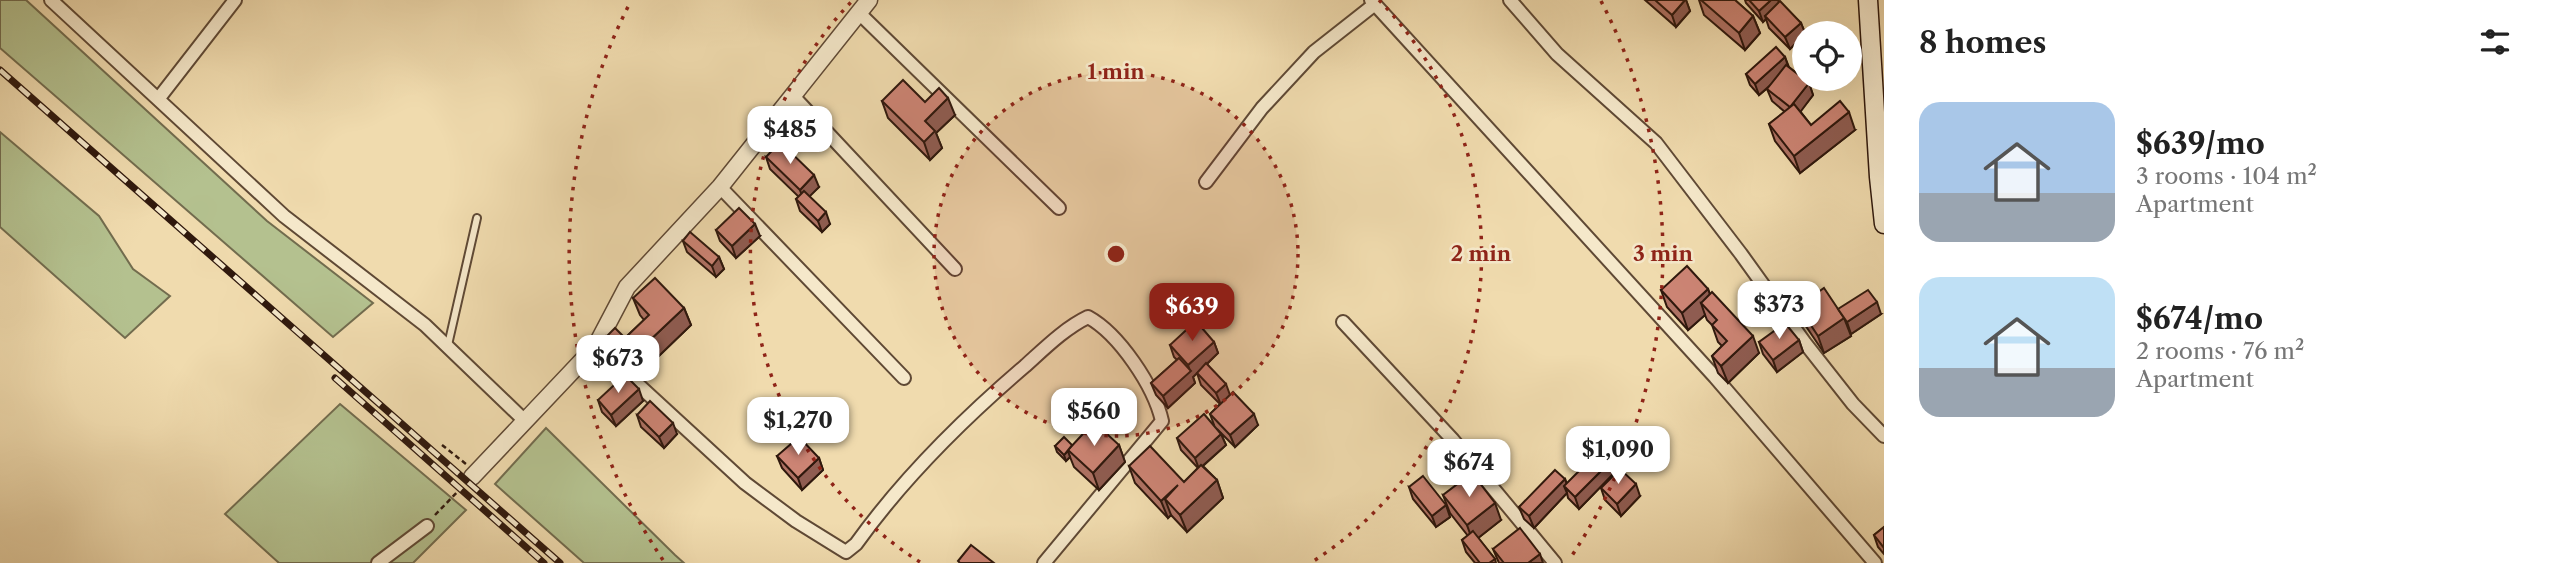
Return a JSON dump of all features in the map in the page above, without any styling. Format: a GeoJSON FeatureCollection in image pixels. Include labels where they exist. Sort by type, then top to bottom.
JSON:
{"type":"FeatureCollection","features":[{"type":"Feature","properties":{"kind":"main road"},"geometry":{"type":"LineString","coordinates":[[1868,0],[1884,224]]}},
{"type":"Feature","properties":{"kind":"street"},"geometry":{"type":"LineString","coordinates":[[51,0],[284,216],[425,325],[525,421]]}},
{"type":"Feature","properties":{"kind":"street"},"geometry":{"type":"LineString","coordinates":[[159,98],[235,0]]}},
{"type":"Feature","properties":{"kind":"street"},"geometry":{"type":"LineString","coordinates":[[1510,0],[1557,54],[1656,143],[1821,364],[1853,404],[1884,436]]}},
{"type":"Feature","properties":{"kind":"street"},"geometry":{"type":"LineString","coordinates":[[1206,181],[1262,108],[1314,52],[1373,2],[1715,377],[1875,563]]}},
{"type":"Feature","properties":{"kind":"street"},"geometry":{"type":"LineString","coordinates":[[472,477],[596,345],[627,287],[720,187],[864,7],[1059,208]]}},
{"type":"Feature","properties":{"kind":"street"},"geometry":{"type":"LineString","coordinates":[[793,97],[956,269]]}},
{"type":"Feature","properties":{"kind":"street"},"geometry":{"type":"LineString","coordinates":[[720,187],[904,378]]}},
{"type":"Feature","properties":{"kind":"street"},"geometry":{"type":"LineString","coordinates":[[596,345],[745,483],[796,521],[846,552],[856,544],[900,490],[965,419],[1062,334],[1088,317],[1098,322],[1140,370],[1153,392],[1162,421],[1044,563]]}},
{"type":"Feature","properties":{"kind":"street"},"geometry":{"type":"LineString","coordinates":[[1343,322],[1452,440],[1555,563]]}},
{"type":"Feature","properties":{"kind":"street"},"geometry":{"type":"LineString","coordinates":[[378,563],[427,526]]}},
{"type":"Feature","properties":{"kind":"lane"},"geometry":{"type":"LineString","coordinates":[[447,346],[477,218]]}},
{"type":"Feature","properties":{"kind":"path"},"geometry":{"type":"LineString","coordinates":[[442,445],[450,451]]}},
{"type":"Feature","properties":{"kind":"path"},"geometry":{"type":"LineString","coordinates":[[427,526],[439,509],[455,494]]}},
{"type":"Feature","properties":{"kind":"green space"},"geometry":{"type":"Polygon","coordinates":[[[0,0],[26,0],[267,221],[373,303],[333,337],[0,48],[0,0]]]}},
{"type":"Feature","properties":{"kind":"green space"},"geometry":{"type":"Polygon","coordinates":[[[0,132],[99,216],[133,269],[170,296],[125,338],[0,227],[0,132]]]}},
{"type":"Feature","properties":{"kind":"green space"},"geometry":{"type":"Polygon","coordinates":[[[340,404],[466,510],[413,563],[279,563],[225,514],[340,404]]]}},
{"type":"Feature","properties":{"kind":"green space"},"geometry":{"type":"Polygon","coordinates":[[[546,428],[684,563],[584,563],[495,484],[546,428]]]}},
{"type":"Feature","properties":{"kind":"building"},"geometry":{"type":"Polygon","coordinates":[[[1655,0],[1685,0],[1672,15],[1655,0]]]}},
{"type":"Feature","properties":{"kind":"building"},"geometry":{"type":"Polygon","coordinates":[[[1701,0],[1735,0],[1753,16],[1739,33],[1701,0]]]}},
{"type":"Feature","properties":{"kind":"building"},"geometry":{"type":"Polygon","coordinates":[[[1749,0],[1771,0],[1759,11],[1749,0]]]}},
{"type":"Feature","properties":{"kind":"building"},"geometry":{"type":"Polygon","coordinates":[[[1780,1],[1799,21],[1792,21],[1792,31],[1785,37],[1765,16],[1780,1]]]}},
{"type":"Feature","properties":{"kind":"building"},"geometry":{"type":"Polygon","coordinates":[[[1776,47],[1785,57],[1755,84],[1746,74],[1776,47]]]}},
{"type":"Feature","properties":{"kind":"building"},"geometry":{"type":"Polygon","coordinates":[[[1786,65],[1792,70],[1792,91],[1803,91],[1790,107],[1767,89],[1786,65]]]}},
{"type":"Feature","properties":{"kind":"building"},"geometry":{"type":"Polygon","coordinates":[[[903,80],[925,102],[939,88],[948,98],[925,121],[935,131],[924,142],[882,101],[903,80]]]}},
{"type":"Feature","properties":{"kind":"building"},"geometry":{"type":"Polygon","coordinates":[[[1840,101],[1849,112],[1794,156],[1769,124],[1794,104],[1811,125],[1840,101]]]}},
{"type":"Feature","properties":{"kind":"building"},"geometry":{"type":"Polygon","coordinates":[[[780,142],[814,175],[800,190],[766,157],[780,142]]]}},
{"type":"Feature","properties":{"kind":"building"},"geometry":{"type":"Polygon","coordinates":[[[804,191],[826,212],[818,221],[796,199],[804,191]]]}},
{"type":"Feature","properties":{"kind":"building"},"geometry":{"type":"Polygon","coordinates":[[[739,208],[755,224],[732,246],[716,230],[739,208]]]}},
{"type":"Feature","properties":{"kind":"building"},"geometry":{"type":"Polygon","coordinates":[[[690,232],[719,257],[712,266],[683,241],[690,232]]]}},
{"type":"Feature","properties":{"kind":"building"},"geometry":{"type":"Polygon","coordinates":[[[1687,266],[1708,289],[1682,313],[1661,290],[1687,266]]]}},
{"type":"Feature","properties":{"kind":"building"},"geometry":{"type":"Polygon","coordinates":[[[655,278],[684,308],[630,359],[607,336],[615,328],[625,338],[649,315],[633,298],[655,278]]]}},
{"type":"Feature","properties":{"kind":"building"},"geometry":{"type":"Polygon","coordinates":[[[1824,288],[1844,318],[1818,336],[1791,295],[1797,291],[1804,302],[1824,288]]]}},
{"type":"Feature","properties":{"kind":"building"},"geometry":{"type":"Polygon","coordinates":[[[1868,290],[1877,302],[1847,322],[1838,309],[1868,290]]]}},
{"type":"Feature","properties":{"kind":"building"},"geometry":{"type":"Polygon","coordinates":[[[1712,292],[1753,336],[1721,366],[1712,356],[1727,341],[1712,325],[1717,320],[1701,303],[1712,292]]]}},
{"type":"Feature","properties":{"kind":"building"},"geometry":{"type":"Polygon","coordinates":[[[1196,321],[1214,342],[1188,365],[1170,345],[1196,321]]]}},
{"type":"Feature","properties":{"kind":"building"},"geometry":{"type":"Polygon","coordinates":[[[1785,323],[1799,340],[1773,360],[1759,342],[1785,323]]]}},
{"type":"Feature","properties":{"kind":"building"},"geometry":{"type":"Polygon","coordinates":[[[1179,358],[1191,371],[1163,396],[1151,383],[1179,358]]]}},
{"type":"Feature","properties":{"kind":"building"},"geometry":{"type":"Polygon","coordinates":[[[1206,363],[1226,384],[1216,393],[1197,373],[1206,363]]]}},
{"type":"Feature","properties":{"kind":"building"},"geometry":{"type":"Polygon","coordinates":[[[625,375],[639,389],[611,415],[598,400],[625,375]]]}},
{"type":"Feature","properties":{"kind":"building"},"geometry":{"type":"Polygon","coordinates":[[[1233,392],[1254,414],[1230,435],[1210,414],[1233,392]]]}},
{"type":"Feature","properties":{"kind":"building"},"geometry":{"type":"Polygon","coordinates":[[[650,401],[673,423],[659,437],[637,415],[650,401]]]}},
{"type":"Feature","properties":{"kind":"building"},"geometry":{"type":"Polygon","coordinates":[[[1204,414],[1221,434],[1195,458],[1177,438],[1204,414]]]}},
{"type":"Feature","properties":{"kind":"building"},"geometry":{"type":"Polygon","coordinates":[[[1094,422],[1119,445],[1093,473],[1068,450],[1094,422]]]}},
{"type":"Feature","properties":{"kind":"building"},"geometry":{"type":"Polygon","coordinates":[[[799,437],[819,458],[798,478],[777,456],[799,437]]]}},
{"type":"Feature","properties":{"kind":"building"},"geometry":{"type":"Polygon","coordinates":[[[1064,437],[1072,445],[1064,455],[1055,446],[1064,437]]]}},
{"type":"Feature","properties":{"kind":"building"},"geometry":{"type":"Polygon","coordinates":[[[1150,446],[1184,482],[1201,465],[1217,480],[1180,515],[1165,499],[1178,485],[1161,501],[1129,466],[1150,446]]]}},
{"type":"Feature","properties":{"kind":"building"},"geometry":{"type":"Polygon","coordinates":[[[1603,447],[1614,458],[1575,497],[1564,486],[1603,447]]]}},
{"type":"Feature","properties":{"kind":"building"},"geometry":{"type":"Polygon","coordinates":[[[1620,469],[1636,484],[1617,504],[1601,488],[1620,469]]]}},
{"type":"Feature","properties":{"kind":"building"},"geometry":{"type":"Polygon","coordinates":[[[1555,470],[1565,479],[1529,516],[1519,507],[1555,470]]]}},
{"type":"Feature","properties":{"kind":"building"},"geometry":{"type":"Polygon","coordinates":[[[1472,473],[1495,503],[1467,525],[1443,495],[1472,473]]]}},
{"type":"Feature","properties":{"kind":"building"},"geometry":{"type":"Polygon","coordinates":[[[1423,476],[1446,505],[1432,516],[1409,487],[1423,476]]]}},
{"type":"Feature","properties":{"kind":"building"},"geometry":{"type":"Polygon","coordinates":[[[1884,527],[1884,548],[1874,535],[1884,527]]]}},
{"type":"Feature","properties":{"kind":"building"},"geometry":{"type":"Polygon","coordinates":[[[1520,528],[1540,554],[1528,563],[1504,563],[1493,549],[1520,528]]]}},
{"type":"Feature","properties":{"kind":"building"},"geometry":{"type":"Polygon","coordinates":[[[1473,531],[1495,559],[1489,563],[1480,563],[1462,540],[1473,531]]]}},
{"type":"Feature","properties":{"kind":"building"},"geometry":{"type":"Polygon","coordinates":[[[971,545],[994,563],[960,563],[958,561],[971,545]]]}},
{"type":"Feature","properties":{"kind":"railway"},"geometry":{"type":"LineString","coordinates":[[0,70],[560,563]]}},
{"type":"Feature","properties":{"kind":"railway"},"geometry":{"type":"LineString","coordinates":[[335,378],[544,563]]}}]}
